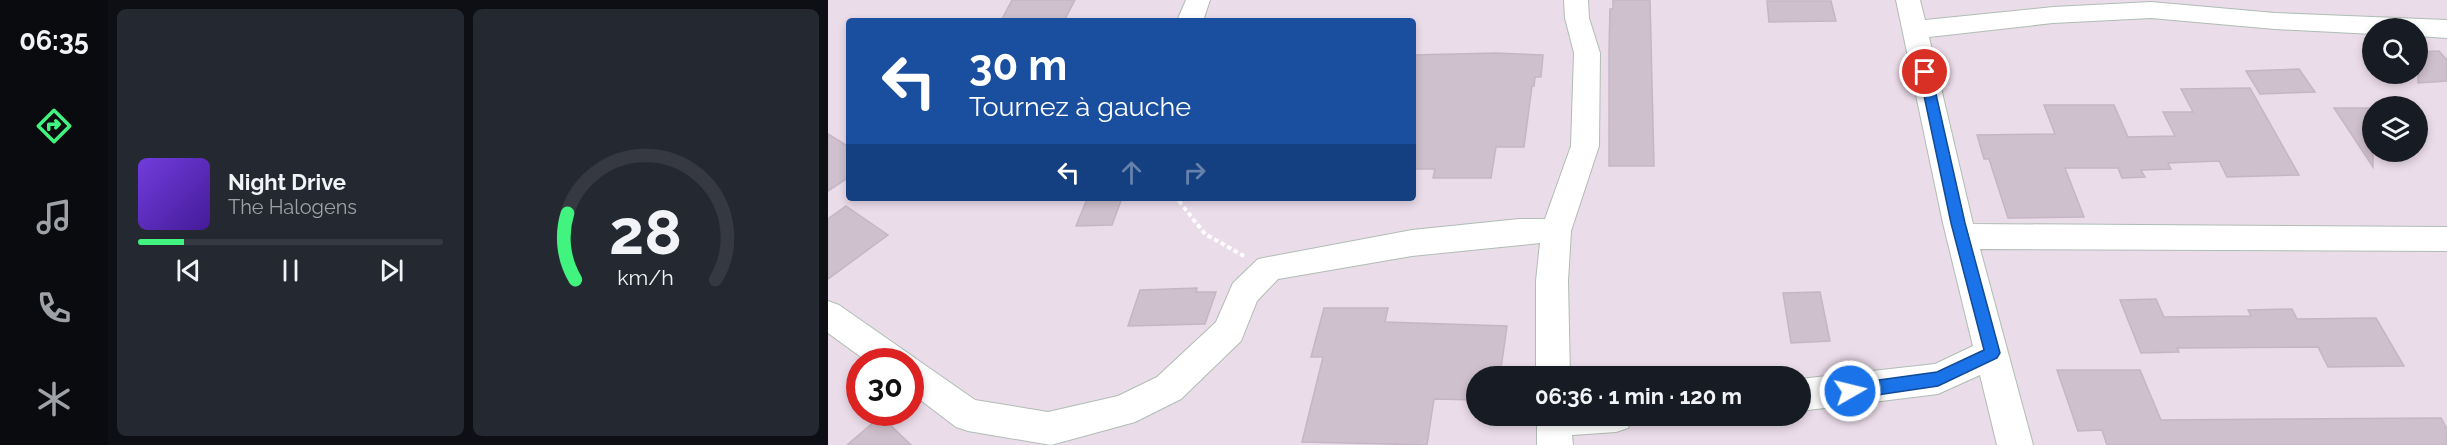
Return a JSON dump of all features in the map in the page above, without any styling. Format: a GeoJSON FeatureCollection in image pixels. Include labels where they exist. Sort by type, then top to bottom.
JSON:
{"type":"FeatureCollection","features":[{"type":"Feature","properties":{"kind":"street"},"geometry":{"type":"LineString","coordinates":[[1191,18],[1198,0]]}},
{"type":"Feature","properties":{"kind":"street"},"geometry":{"type":"LineString","coordinates":[[1553,366],[1552,281],[1556,231],[1585,146],[1587,53],[1576,18],[1576,0]]}},
{"type":"Feature","properties":{"kind":"street"},"geometry":{"type":"LineString","coordinates":[[1908,0],[1962,236],[2015,445]]}},
{"type":"Feature","properties":{"kind":"street"},"geometry":{"type":"LineString","coordinates":[[1915,30],[2054,15],[2151,10],[2276,21],[2447,29]]}},
{"type":"Feature","properties":{"kind":"street"},"geometry":{"type":"LineString","coordinates":[[924,382],[968,415],[1048,429],[1123,411],[1169,388],[1207,355],[1229,332],[1244,293],[1269,268],[1412,243],[1519,231],[1556,231]]}},
{"type":"Feature","properties":{"kind":"street"},"geometry":{"type":"LineString","coordinates":[[1962,236],[2447,239]]}},
{"type":"Feature","properties":{"kind":"street"},"geometry":{"type":"LineString","coordinates":[[828,315],[876,348]]}},
{"type":"Feature","properties":{"kind":"street"},"geometry":{"type":"LineString","coordinates":[[1811,393],[1850,391],[1938,379],[1992,353]]}},
{"type":"Feature","properties":{"kind":"street"},"geometry":{"type":"LineString","coordinates":[[1555,426],[1556,445]]}},
{"type":"Feature","properties":{"kind":"path"},"geometry":{"type":"LineString","coordinates":[[1178,201],[1205,234],[1269,268]]}},
{"type":"Feature","properties":{"kind":"building"},"geometry":{"type":"Polygon","coordinates":[[[1012,0],[1075,0],[1066,18],[1003,18],[1012,0]]]}},
{"type":"Feature","properties":{"kind":"building"},"geometry":{"type":"Polygon","coordinates":[[[1613,0],[1650,0],[1654,166],[1609,166],[1610,9],[1613,9],[1613,0]]]}},
{"type":"Feature","properties":{"kind":"building"},"geometry":{"type":"Polygon","coordinates":[[[1767,1],[1831,1],[1836,21],[1769,22],[1767,1]]]}},
{"type":"Feature","properties":{"kind":"building"},"geometry":{"type":"Polygon","coordinates":[[[2439,51],[2447,60],[2447,81],[2428,82],[2428,52],[2439,51]]]}},
{"type":"Feature","properties":{"kind":"building"},"geometry":{"type":"Polygon","coordinates":[[[1495,53],[1543,55],[1541,77],[1535,77],[1534,86],[1532,86],[1524,147],[1496,147],[1491,178],[1433,178],[1435,169],[1416,169],[1416,55],[1495,53]]]}},
{"type":"Feature","properties":{"kind":"building"},"geometry":{"type":"Polygon","coordinates":[[[2299,69],[2315,92],[2260,94],[2246,71],[2299,69]]]}},
{"type":"Feature","properties":{"kind":"building"},"geometry":{"type":"Polygon","coordinates":[[[2250,88],[2299,175],[2227,177],[2219,161],[2168,163],[2171,169],[2141,170],[2145,177],[2122,178],[2118,168],[2065,168],[2084,217],[2008,218],[1989,159],[1984,159],[1977,135],[2055,134],[2044,105],[2114,105],[2128,137],[2175,136],[2163,112],[2193,112],[2181,89],[2250,88]]]}},
{"type":"Feature","properties":{"kind":"building"},"geometry":{"type":"Polygon","coordinates":[[[2334,108],[2362,108],[2362,150],[2334,108]]]}},
{"type":"Feature","properties":{"kind":"building"},"geometry":{"type":"Polygon","coordinates":[[[828,134],[846,145],[846,179],[828,191],[828,134]]]}},
{"type":"Feature","properties":{"kind":"building"},"geometry":{"type":"Polygon","coordinates":[[[1086,201],[1121,201],[1112,225],[1076,226],[1086,201]]]}},
{"type":"Feature","properties":{"kind":"building"},"geometry":{"type":"Polygon","coordinates":[[[846,206],[888,235],[828,279],[828,219],[846,206]]]}},
{"type":"Feature","properties":{"kind":"building"},"geometry":{"type":"Polygon","coordinates":[[[1197,288],[1196,292],[1216,292],[1205,324],[1128,326],[1140,290],[1197,288]]]}},
{"type":"Feature","properties":{"kind":"building"},"geometry":{"type":"Polygon","coordinates":[[[1820,292],[1830,341],[1791,343],[1783,293],[1820,292]]]}},
{"type":"Feature","properties":{"kind":"building"},"geometry":{"type":"Polygon","coordinates":[[[2156,299],[2164,317],[2251,316],[2248,310],[2292,309],[2297,319],[2376,318],[2404,366],[2328,367],[2318,347],[2177,348],[2179,352],[2141,353],[2120,300],[2156,299]]]}},
{"type":"Feature","properties":{"kind":"building"},"geometry":{"type":"Polygon","coordinates":[[[1324,308],[1388,308],[1385,322],[1507,326],[1501,366],[1466,366],[1466,400],[1434,399],[1427,445],[1302,442],[1323,357],[1311,357],[1324,308]]]}},
{"type":"Feature","properties":{"kind":"building"},"geometry":{"type":"Polygon","coordinates":[[[2057,370],[2140,370],[2161,420],[2441,418],[2447,429],[2447,445],[2107,445],[2102,430],[2078,431],[2057,370]]]}},
{"type":"Feature","properties":{"kind":"building"},"geometry":{"type":"Polygon","coordinates":[[[869,426],[891,426],[911,445],[847,445],[869,426]]]}},
{"type":"Feature","properties":{"kind":"route"},"geometry":{"type":"LineString","coordinates":[[1850,391],[1938,379],[1992,353],[1958,223],[1925,72]]}}]}
